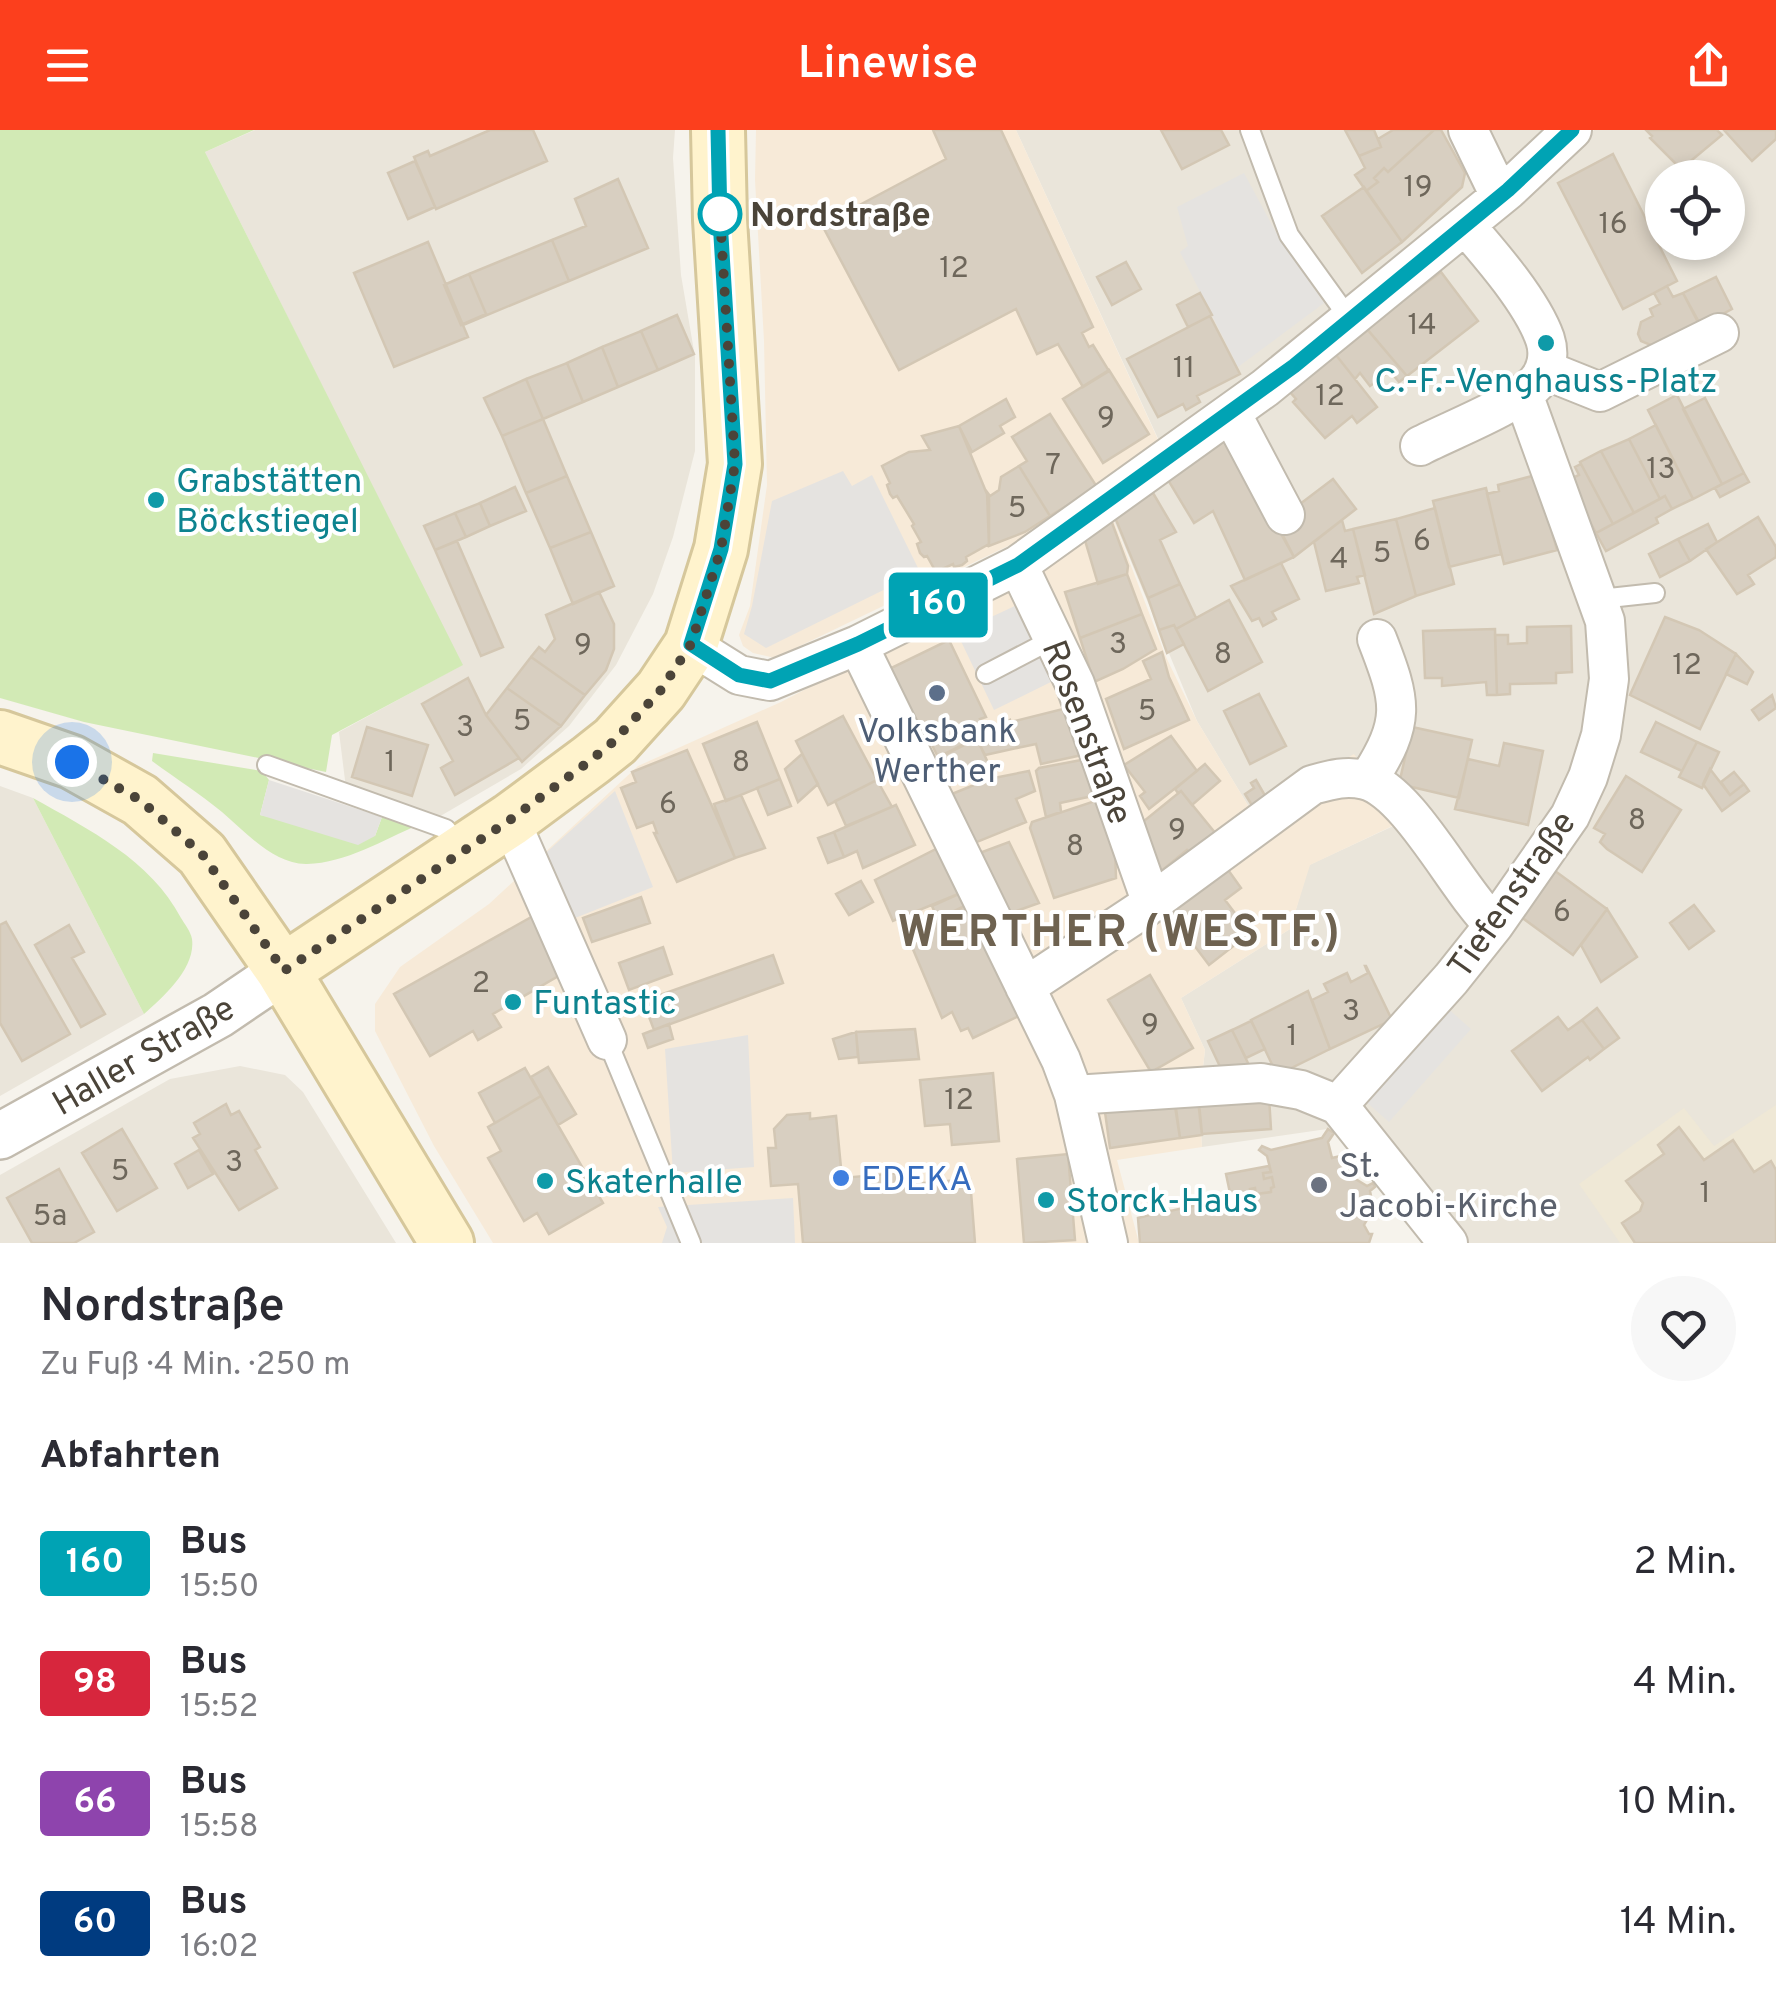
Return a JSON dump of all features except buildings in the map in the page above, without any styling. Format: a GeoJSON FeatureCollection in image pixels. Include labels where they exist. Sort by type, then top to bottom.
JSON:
{"type":"FeatureCollection","features":[{"type":"Feature","properties":{"kind":"main road"},"geometry":{"type":"LineString","coordinates":[[284,971],[510,820],[614,741],[661,690],[691,644],[721,549],[735,464],[718,130]]}},
{"type":"Feature","properties":{"kind":"main road"},"geometry":{"type":"LineString","coordinates":[[0,738],[72,762],[140,800],[202,854],[284,971],[447,1243]]}},
{"type":"Feature","properties":{"kind":"street"},"geometry":{"type":"LineString","coordinates":[[1468,130],[1500,196]]}},
{"type":"Feature","properties":{"kind":"street"},"geometry":{"type":"LineString","coordinates":[[691,644],[739,675],[770,681],[858,644],[1018,565],[1232,413],[1351,320],[1500,196],[1572,130]]}},
{"type":"Feature","properties":{"kind":"street"},"geometry":{"type":"LineString","coordinates":[[1420,446],[1534,382],[1548,352],[1524,302],[1465,225]]}},
{"type":"Feature","properties":{"kind":"street"},"geometry":{"type":"LineString","coordinates":[[1534,382],[1600,392],[1718,333]]}},
{"type":"Feature","properties":{"kind":"street","name":"Tiefenstraße"},"geometry":{"type":"LineString","coordinates":[[1338,1105],[1452,979],[1494,924],[1570,816],[1588,778],[1601,735],[1609,679],[1607,635],[1600,600],[1551,476],[1534,382]]}},
{"type":"Feature","properties":{"kind":"street"},"geometry":{"type":"LineString","coordinates":[[1232,413],[1285,515]]}},
{"type":"Feature","properties":{"kind":"street","name":"Rosenstraße"},"geometry":{"type":"LineString","coordinates":[[1018,565],[1075,684],[1151,901]]}},
{"type":"Feature","properties":{"kind":"street"},"geometry":{"type":"LineString","coordinates":[[1368,780],[1386,752],[1396,718],[1394,683],[1377,640]]}},
{"type":"Feature","properties":{"kind":"street"},"geometry":{"type":"LineString","coordinates":[[858,644],[1074,1095],[1108,1243]]}},
{"type":"Feature","properties":{"kind":"street"},"geometry":{"type":"LineString","coordinates":[[1025,987],[1312,786],[1338,778],[1368,780],[1386,790],[1407,810],[1476,908],[1494,924]]}},
{"type":"Feature","properties":{"kind":"street"},"geometry":{"type":"LineString","coordinates":[[510,820],[607,1040]]}},
{"type":"Feature","properties":{"kind":"street","name":"Haller Straße"},"geometry":{"type":"LineString","coordinates":[[0,1136],[218,1015],[284,971]]}},
{"type":"Feature","properties":{"kind":"street"},"geometry":{"type":"LineString","coordinates":[[1074,1095],[1261,1082],[1301,1090],[1338,1105],[1448,1243]]}},
{"type":"Feature","properties":{"kind":"lane"},"geometry":{"type":"LineString","coordinates":[[1250,130],[1289,235],[1351,320]]}},
{"type":"Feature","properties":{"kind":"lane"},"geometry":{"type":"LineString","coordinates":[[1600,600],[1654,593]]}},
{"type":"Feature","properties":{"kind":"lane"},"geometry":{"type":"LineString","coordinates":[[986,674],[1053,639]]}},
{"type":"Feature","properties":{"kind":"lane"},"geometry":{"type":"LineString","coordinates":[[267,766],[446,829],[463,850]]}},
{"type":"Feature","properties":{"kind":"lane"},"geometry":{"type":"LineString","coordinates":[[607,1040],[690,1240]]}},
{"type":"Feature","properties":{"kind":"shaded area"},"geometry":{"type":"Polygon","coordinates":[[[255,130],[675,130],[673,158],[681,275],[695,357],[695,451],[673,537],[653,594],[616,665],[569,726],[521,769],[437,818],[346,788],[339,732],[462,665],[205,152],[255,130]]]}},
{"type":"Feature","properties":{"kind":"shaded area"},"geometry":{"type":"Polygon","coordinates":[[[756,130],[1016,130],[1161,446],[1027,537],[775,658],[753,653],[743,646],[739,635],[750,606],[767,485],[756,130]]]}},
{"type":"Feature","properties":{"kind":"shaded area"},"geometry":{"type":"Polygon","coordinates":[[[1016,130],[1548,130],[1347,303],[1161,445],[1016,130]]]}},
{"type":"Feature","properties":{"kind":"shaded area"},"geometry":{"type":"Polygon","coordinates":[[[1594,130],[1776,130],[1776,1243],[1432,1243],[1341,1127],[1202,1147],[1199,1103],[1205,1050],[1181,998],[1290,929],[1309,865],[1402,822],[1252,812],[1197,721],[1110,511],[1529,190],[1594,130]]]}},
{"type":"Feature","properties":{"kind":"shaded area"},"geometry":{"type":"Polygon","coordinates":[[[1244,173],[1280,240],[1324,303],[1238,367],[1180,252],[1188,246],[1177,207],[1244,173]]]}},
{"type":"Feature","properties":{"kind":"shaded area"},"geometry":{"type":"Polygon","coordinates":[[[843,471],[852,486],[872,475],[920,572],[766,648],[744,634],[772,501],[843,471]]]}},
{"type":"Feature","properties":{"kind":"shaded area"},"geometry":{"type":"Polygon","coordinates":[[[1110,511],[1166,657],[1197,721],[1252,812],[1354,754],[1403,821],[1310,865],[1290,929],[1181,998],[1205,1050],[1199,1103],[1202,1147],[1117,1160],[1139,1243],[493,1243],[434,1146],[375,1031],[375,1004],[400,967],[489,904],[638,766],[781,702],[1037,568],[1110,511]]]}},
{"type":"Feature","properties":{"kind":"shaded area"},"geometry":{"type":"Polygon","coordinates":[[[1021,603],[1057,679],[994,710],[957,633],[1021,603]]]}},
{"type":"Feature","properties":{"kind":"shaded area"},"geometry":{"type":"Polygon","coordinates":[[[269,780],[382,817],[375,836],[358,845],[260,815],[269,780]]]}},
{"type":"Feature","properties":{"kind":"shaded area"},"geometry":{"type":"Polygon","coordinates":[[[0,786],[33,798],[144,1014],[0,1096],[0,786]]]}},
{"type":"Feature","properties":{"kind":"shaded area"},"geometry":{"type":"Polygon","coordinates":[[[615,791],[653,887],[565,922],[540,858],[615,791]]]}},
{"type":"Feature","properties":{"kind":"shaded area"},"geometry":{"type":"Polygon","coordinates":[[[1445,1006],[1471,1029],[1389,1122],[1363,1099],[1445,1006]]]}},
{"type":"Feature","properties":{"kind":"shaded area"},"geometry":{"type":"Polygon","coordinates":[[[748,1035],[754,1167],[673,1173],[665,1049],[748,1035]]]}},
{"type":"Feature","properties":{"kind":"shaded area"},"geometry":{"type":"Polygon","coordinates":[[[240,1066],[285,1075],[303,1092],[396,1243],[0,1243],[0,1175],[170,1079],[240,1066]]]}},
{"type":"Feature","properties":{"kind":"shaded area"},"geometry":{"type":"Polygon","coordinates":[[[1776,1105],[1776,1243],[1620,1243],[1579,1184],[1684,1108],[1714,1146],[1776,1105]]]}},
{"type":"Feature","properties":{"kind":"shaded area"},"geometry":{"type":"Polygon","coordinates":[[[793,1198],[795,1243],[662,1243],[667,1227],[658,1207],[793,1198]]]}},
{"type":"Feature","properties":{"kind":"green space"},"geometry":{"type":"Polygon","coordinates":[[[0,130],[254,130],[205,152],[463,665],[332,735],[326,772],[84,722],[0,698],[0,130]]]}},
{"type":"Feature","properties":{"kind":"green space"},"geometry":{"type":"Polygon","coordinates":[[[153,753],[262,771],[269,780],[260,815],[375,836],[382,817],[418,825],[336,860],[295,863],[261,846],[214,805],[152,761],[153,753]]]}},
{"type":"Feature","properties":{"kind":"green space"},"geometry":{"type":"Polygon","coordinates":[[[33,798],[96,834],[135,863],[168,897],[189,931],[192,950],[184,971],[144,1014],[33,798]]]}},
{"type":"Feature","properties":{"kind":"bus line","name":"160"},"geometry":{"type":"LineString","coordinates":[[718,130],[735,464],[721,549],[691,644],[739,675],[770,681],[858,644],[1018,565],[1294,366],[1508,190],[1572,130]]}},
{"type":"Feature","properties":{"kind":"place","name":"Nordstraße"},"geometry":{"type":"Point","coordinates":[720,214]}},
{"type":"Feature","properties":{"kind":"place","name":"C.-F.-Venghauss-Platz"},"geometry":{"type":"Point","coordinates":[1546,343]}},
{"type":"Feature","properties":{"kind":"place","name":"Grabstätten Böckstiegel"},"geometry":{"type":"Point","coordinates":[156,500]}},
{"type":"Feature","properties":{"kind":"place","name":"Volksbank Werther"},"geometry":{"type":"Point","coordinates":[937,693]}},
{"type":"Feature","properties":{"kind":"place","name":"Funtastic"},"geometry":{"type":"Point","coordinates":[513,1002]}},
{"type":"Feature","properties":{"kind":"place","name":"EDEKA"},"geometry":{"type":"Point","coordinates":[841,1178]}},
{"type":"Feature","properties":{"kind":"place","name":"Skaterhalle"},"geometry":{"type":"Point","coordinates":[545,1181]}},
{"type":"Feature","properties":{"kind":"place","name":"St. Jacobi-Kirche"},"geometry":{"type":"Point","coordinates":[1319,1185]}},
{"type":"Feature","properties":{"kind":"place","name":"Storck-Haus"},"geometry":{"type":"Point","coordinates":[1046,1200]}},
{"type":"Feature","properties":{"kind":"district","name":"WERTHER (WESTF.)"},"geometry":{"type":"Point","coordinates":[1120,930]}},
{"type":"Feature","properties":{"kind":"route"},"geometry":{"type":"LineString","coordinates":[[72,762],[140,800],[202,854],[284,971],[510,820],[614,741],[661,690],[691,644],[721,549],[735,464],[720,214]]}}]}
